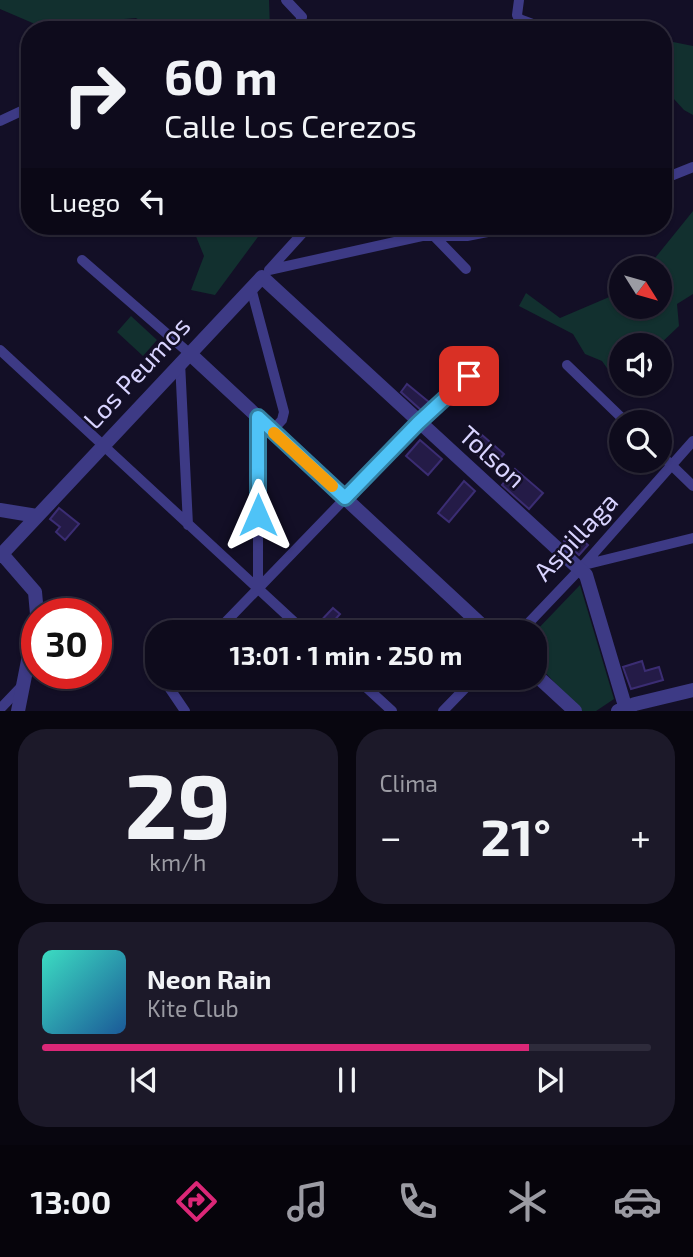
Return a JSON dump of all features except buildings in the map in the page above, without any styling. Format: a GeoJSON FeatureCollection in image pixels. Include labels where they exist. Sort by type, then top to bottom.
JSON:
{"type":"FeatureCollection","features":[{"type":"Feature","properties":{"kind":"street"},"geometry":{"type":"LineString","coordinates":[[286,0],[302,17],[300,21]]}},
{"type":"Feature","properties":{"kind":"street"},"geometry":{"type":"LineString","coordinates":[[519,0],[517,15],[524,21]]}},
{"type":"Feature","properties":{"kind":"street"},"geometry":{"type":"LineString","coordinates":[[0,121],[21,111]]}},
{"type":"Feature","properties":{"kind":"street"},"geometry":{"type":"LineString","coordinates":[[672,175],[693,167]]}},
{"type":"Feature","properties":{"kind":"street","name":"Los Peumos"},"geometry":{"type":"LineString","coordinates":[[1,555],[301,235]]}},
{"type":"Feature","properties":{"kind":"street"},"geometry":{"type":"LineString","coordinates":[[266,274],[422,236],[472,235]]}},
{"type":"Feature","properties":{"kind":"street"},"geometry":{"type":"LineString","coordinates":[[434,236],[466,269]]}},
{"type":"Feature","properties":{"kind":"street"},"geometry":{"type":"LineString","coordinates":[[82,260],[185,357],[258,417],[476,620]]}},
{"type":"Feature","properties":{"kind":"street","name":"Tolson"},"geometry":{"type":"LineString","coordinates":[[266,274],[418,423],[581,567],[589,580],[624,710]]}},
{"type":"Feature","properties":{"kind":"street"},"geometry":{"type":"LineString","coordinates":[[251,288],[284,412],[282,420],[272,431]]}},
{"type":"Feature","properties":{"kind":"street"},"geometry":{"type":"LineString","coordinates":[[0,350],[292,620]]}},
{"type":"Feature","properties":{"kind":"street"},"geometry":{"type":"LineString","coordinates":[[185,357],[188,525]]}},
{"type":"Feature","properties":{"kind":"street"},"geometry":{"type":"LineString","coordinates":[[567,365],[614,410]]}},
{"type":"Feature","properties":{"kind":"street"},"geometry":{"type":"LineString","coordinates":[[227,620],[418,423],[469,376]]}},
{"type":"Feature","properties":{"kind":"street"},"geometry":{"type":"LineString","coordinates":[[258,417],[258,588]]}},
{"type":"Feature","properties":{"kind":"street","name":"Aspillaga"},"geometry":{"type":"LineString","coordinates":[[672,465],[693,441]]}},
{"type":"Feature","properties":{"kind":"street"},"geometry":{"type":"LineString","coordinates":[[672,465],[693,486]]}},
{"type":"Feature","properties":{"kind":"street","name":"Aspillaga"},"geometry":{"type":"LineString","coordinates":[[531,620],[665,473]]}},
{"type":"Feature","properties":{"kind":"street"},"geometry":{"type":"LineString","coordinates":[[6,509],[37,516]]}},
{"type":"Feature","properties":{"kind":"street"},"geometry":{"type":"LineString","coordinates":[[6,509],[24,531]]}},
{"type":"Feature","properties":{"kind":"street"},"geometry":{"type":"LineString","coordinates":[[581,567],[693,538]]}},
{"type":"Feature","properties":{"kind":"street"},"geometry":{"type":"LineString","coordinates":[[1,555],[35,592],[36,598]]}},
{"type":"Feature","properties":{"kind":"street"},"geometry":{"type":"LineString","coordinates":[[547,685],[575,711]]}},
{"type":"Feature","properties":{"kind":"street"},"geometry":{"type":"LineString","coordinates":[[0,709],[21,687]]}},
{"type":"Feature","properties":{"kind":"street"},"geometry":{"type":"LineString","coordinates":[[18,711],[22,689]]}},
{"type":"Feature","properties":{"kind":"street"},"geometry":{"type":"LineString","coordinates":[[170,690],[184,711]]}},
{"type":"Feature","properties":{"kind":"street"},"geometry":{"type":"LineString","coordinates":[[369,690],[392,711]]}},
{"type":"Feature","properties":{"kind":"street"},"geometry":{"type":"LineString","coordinates":[[443,711],[463,690]]}},
{"type":"Feature","properties":{"kind":"street"},"geometry":{"type":"LineString","coordinates":[[624,710],[693,690]]}},
{"type":"Feature","properties":{"kind":"green space"},"geometry":{"type":"Polygon","coordinates":[[[0,0],[269,0],[270,21],[141,21],[136,18],[28,21],[0,9],[0,0]]]}},
{"type":"Feature","properties":{"kind":"green space"},"geometry":{"type":"Polygon","coordinates":[[[672,42],[693,46],[693,115],[684,110],[672,97],[672,42]]]}},
{"type":"Feature","properties":{"kind":"green space"},"geometry":{"type":"Polygon","coordinates":[[[693,211],[693,294],[677,304],[679,326],[672,333],[609,333],[609,371],[602,361],[585,354],[573,334],[519,306],[526,293],[560,318],[609,297],[609,319],[672,319],[672,256],[657,256],[693,211]]]}},
{"type":"Feature","properties":{"kind":"green space"},"geometry":{"type":"Polygon","coordinates":[[[195,235],[259,235],[215,295],[191,290],[204,256],[195,235]]]}},
{"type":"Feature","properties":{"kind":"green space"},"geometry":{"type":"Polygon","coordinates":[[[131,316],[157,340],[143,356],[117,332],[131,316]]]}},
{"type":"Feature","properties":{"kind":"green space"},"geometry":{"type":"Polygon","coordinates":[[[580,585],[614,699],[596,711],[580,711],[547,674],[546,620],[580,585]]]}},
{"type":"Feature","properties":{"kind":"slow traffic"},"geometry":{"type":"LineString","coordinates":[[274,433],[332,486]]}},
{"type":"Feature","properties":{"kind":"route"},"geometry":{"type":"LineString","coordinates":[[258,515],[258,417],[345,498],[418,423],[469,376]]}}]}
